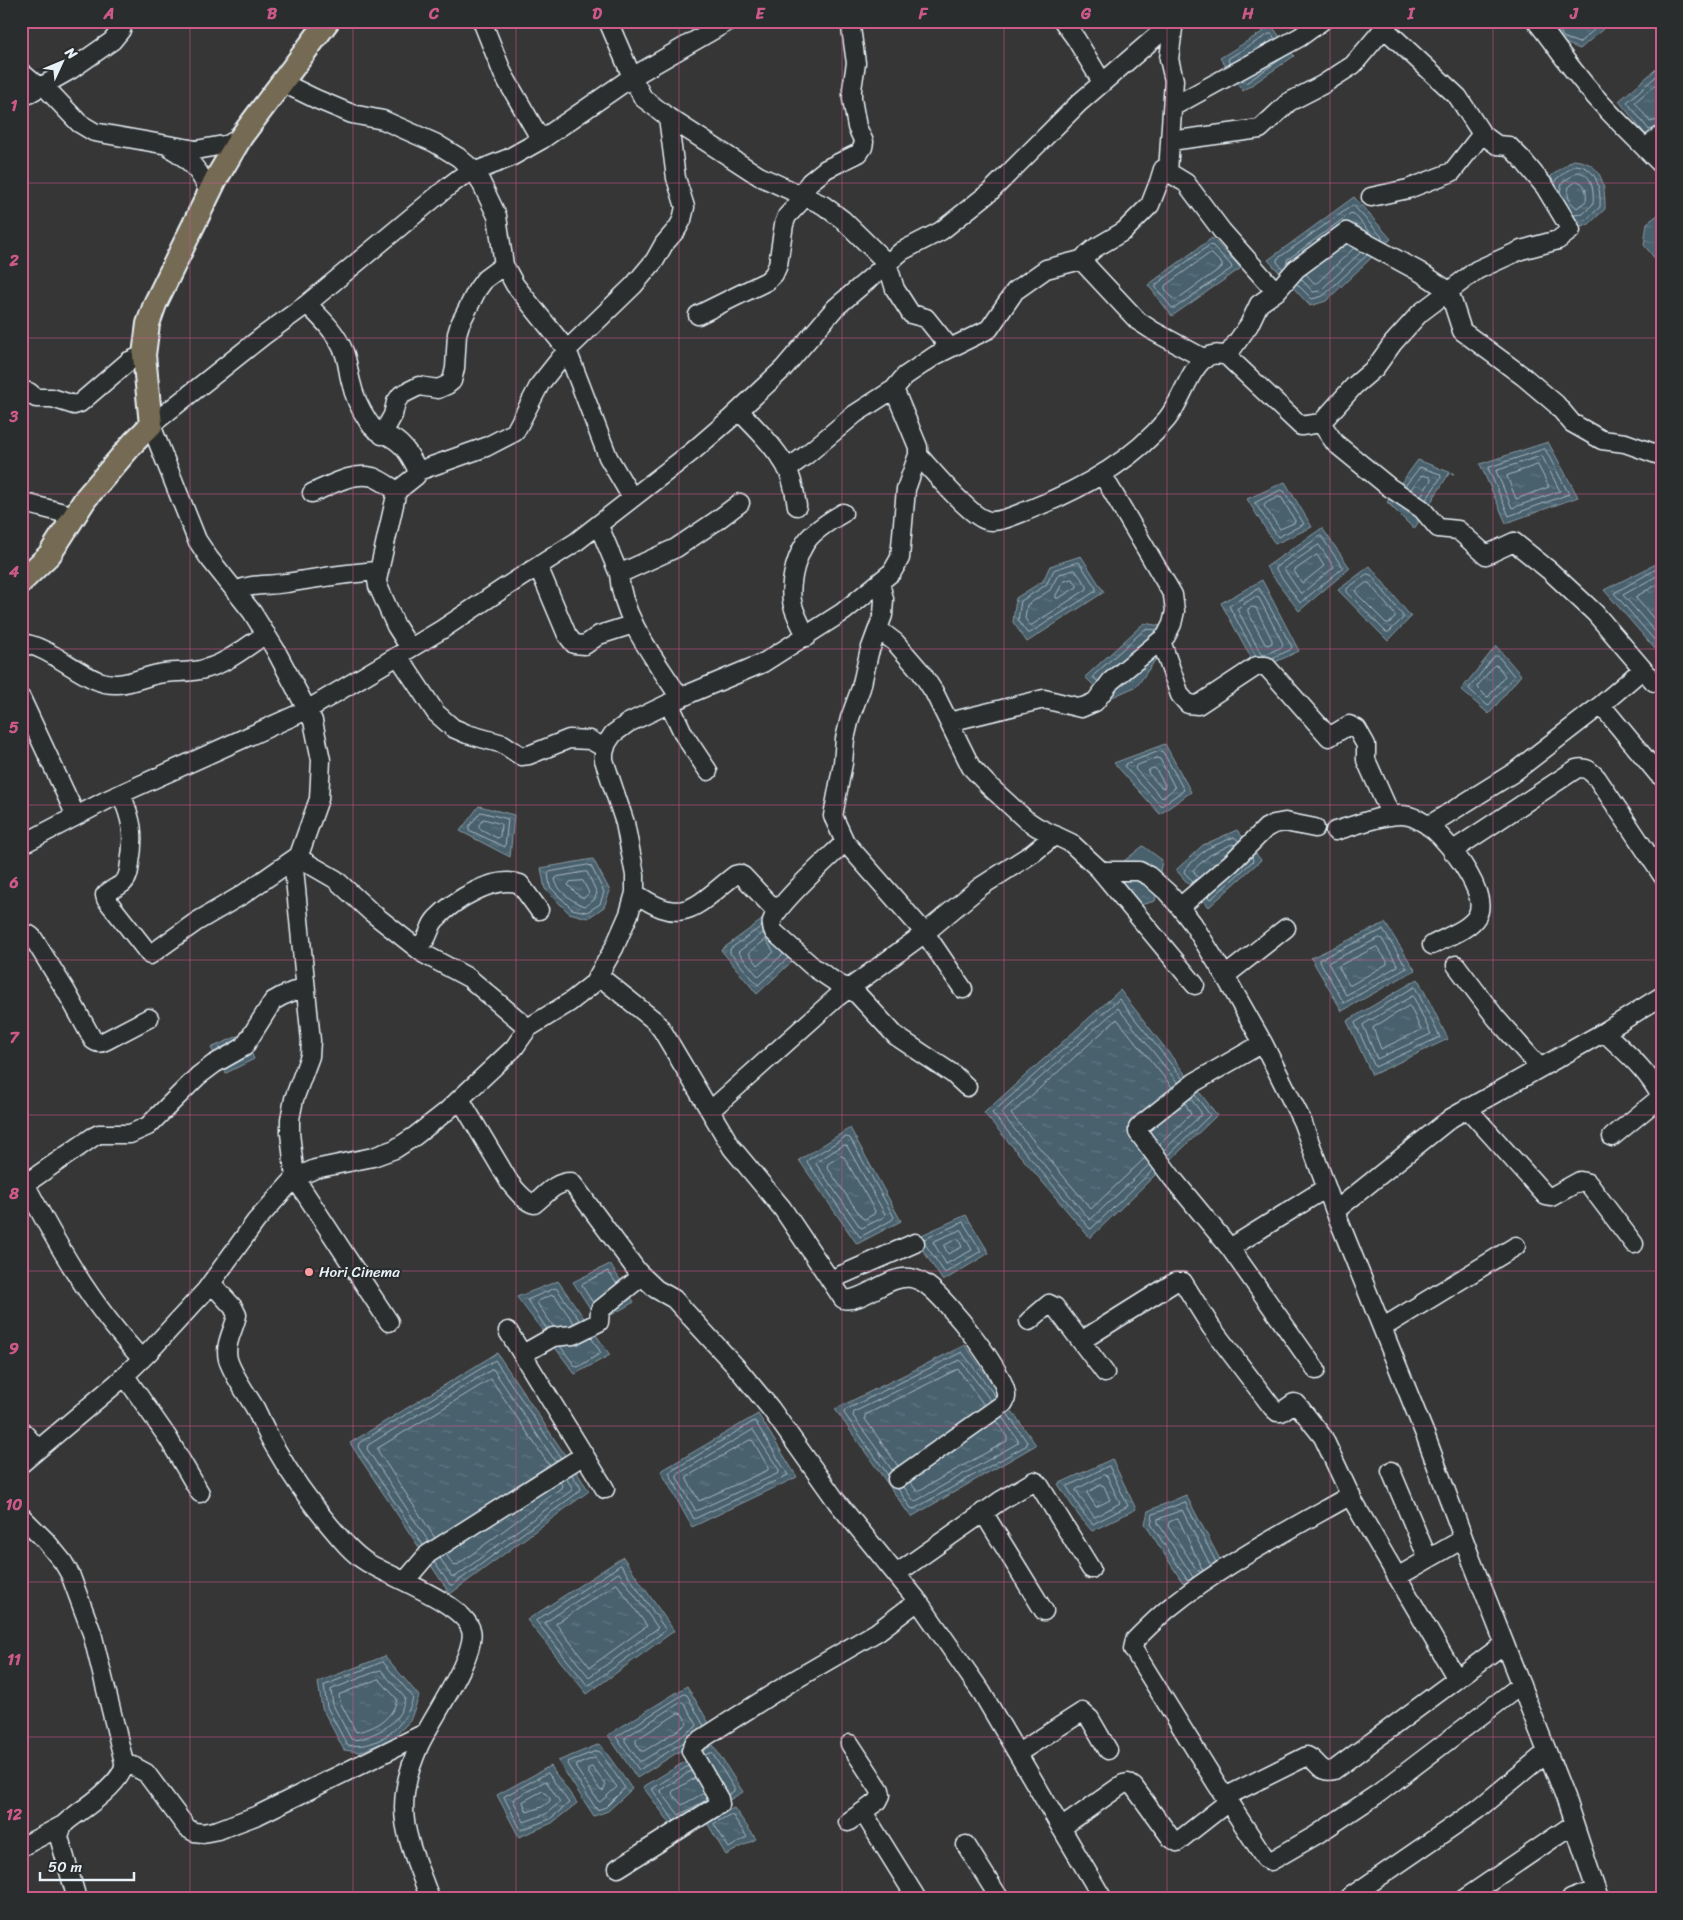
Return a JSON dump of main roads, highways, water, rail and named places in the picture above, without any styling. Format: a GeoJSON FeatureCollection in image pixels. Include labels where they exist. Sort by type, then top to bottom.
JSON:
{"type":"FeatureCollection","features":[{"type":"Feature","properties":{"kind":"main road"},"geometry":{"type":"LineString","coordinates":[[21,582],[50,554],[86,498],[151,425],[144,355],[148,324],[155,304],[209,193],[241,137],[328,21]]}},
{"type":"Feature","properties":{"kind":"water"},"geometry":{"type":"Polygon","coordinates":[[[1549,21],[1612,21],[1580,49],[1560,41],[1549,21]]]}},
{"type":"Feature","properties":{"kind":"water"},"geometry":{"type":"Polygon","coordinates":[[[1272,26],[1294,56],[1243,91],[1220,58],[1272,26]]]}},
{"type":"Feature","properties":{"kind":"water"},"geometry":{"type":"Polygon","coordinates":[[[1662,64],[1662,129],[1649,139],[1619,101],[1662,64]]]}},
{"type":"Feature","properties":{"kind":"water"},"geometry":{"type":"Polygon","coordinates":[[[1573,160],[1591,165],[1600,176],[1603,183],[1605,209],[1588,225],[1568,227],[1548,195],[1551,176],[1573,160]]]}},
{"type":"Feature","properties":{"kind":"water"},"geometry":{"type":"Polygon","coordinates":[[[1354,197],[1391,239],[1326,301],[1310,306],[1268,260],[1354,197]]]}},
{"type":"Feature","properties":{"kind":"water"},"geometry":{"type":"Polygon","coordinates":[[[1662,212],[1661,266],[1644,245],[1647,223],[1662,212]]]}},
{"type":"Feature","properties":{"kind":"water"},"geometry":{"type":"Polygon","coordinates":[[[1212,238],[1241,268],[1172,316],[1148,285],[1212,238]]]}},
{"type":"Feature","properties":{"kind":"water"},"geometry":{"type":"Polygon","coordinates":[[[1548,442],[1578,497],[1506,523],[1480,464],[1548,442]]]}},
{"type":"Feature","properties":{"kind":"water"},"geometry":{"type":"Polygon","coordinates":[[[1418,460],[1450,472],[1414,529],[1387,502],[1418,460]]]}},
{"type":"Feature","properties":{"kind":"water"},"geometry":{"type":"Polygon","coordinates":[[[1285,482],[1312,527],[1275,544],[1247,499],[1285,482]]]}},
{"type":"Feature","properties":{"kind":"water"},"geometry":{"type":"Polygon","coordinates":[[[1322,528],[1350,568],[1299,611],[1266,567],[1322,528]]]}},
{"type":"Feature","properties":{"kind":"water"},"geometry":{"type":"Polygon","coordinates":[[[1081,556],[1104,592],[1027,642],[1013,622],[1016,598],[1043,581],[1050,566],[1081,556]]]}},
{"type":"Feature","properties":{"kind":"water"},"geometry":{"type":"Polygon","coordinates":[[[1662,561],[1662,657],[1604,590],[1662,561]]]}},
{"type":"Feature","properties":{"kind":"water"},"geometry":{"type":"Polygon","coordinates":[[[1370,566],[1411,617],[1388,641],[1338,590],[1370,566]]]}},
{"type":"Feature","properties":{"kind":"water"},"geometry":{"type":"Polygon","coordinates":[[[1262,580],[1299,651],[1258,670],[1221,603],[1262,580]]]}},
{"type":"Feature","properties":{"kind":"water"},"geometry":{"type":"Polygon","coordinates":[[[1144,623],[1177,629],[1137,686],[1108,699],[1085,677],[1144,623]]]}},
{"type":"Feature","properties":{"kind":"water"},"geometry":{"type":"Polygon","coordinates":[[[1496,646],[1521,675],[1489,714],[1461,690],[1496,646]]]}},
{"type":"Feature","properties":{"kind":"water"},"geometry":{"type":"Polygon","coordinates":[[[1165,744],[1191,792],[1160,814],[1114,763],[1165,744]]]}},
{"type":"Feature","properties":{"kind":"water"},"geometry":{"type":"Polygon","coordinates":[[[479,806],[514,815],[510,857],[460,831],[479,806]]]}},
{"type":"Feature","properties":{"kind":"water"},"geometry":{"type":"Polygon","coordinates":[[[1237,830],[1261,860],[1209,907],[1176,870],[1203,845],[1237,830]]]}},
{"type":"Feature","properties":{"kind":"water"},"geometry":{"type":"Polygon","coordinates":[[[1143,846],[1162,860],[1155,901],[1129,908],[1104,877],[1143,846]]]}},
{"type":"Feature","properties":{"kind":"water"},"geometry":{"type":"Polygon","coordinates":[[[593,859],[610,891],[604,907],[588,918],[569,913],[545,889],[541,868],[593,859]]]}},
{"type":"Feature","properties":{"kind":"water"},"geometry":{"type":"Polygon","coordinates":[[[770,914],[801,953],[757,994],[721,950],[770,914]]]}},
{"type":"Feature","properties":{"kind":"water"},"geometry":{"type":"Polygon","coordinates":[[[1385,923],[1415,970],[1342,1011],[1311,958],[1385,923]]]}},
{"type":"Feature","properties":{"kind":"water"},"geometry":{"type":"Polygon","coordinates":[[[1418,979],[1448,1039],[1372,1075],[1347,1021],[1418,979]]]}},
{"type":"Feature","properties":{"kind":"water"},"geometry":{"type":"Polygon","coordinates":[[[1120,990],[1217,1115],[1090,1238],[984,1113],[1120,990]]]}},
{"type":"Feature","properties":{"kind":"water"},"geometry":{"type":"Polygon","coordinates":[[[243,1034],[254,1059],[226,1073],[211,1048],[243,1034]]]}},
{"type":"Feature","properties":{"kind":"water"},"geometry":{"type":"Polygon","coordinates":[[[850,1128],[901,1221],[857,1244],[799,1160],[850,1128]]]}},
{"type":"Feature","properties":{"kind":"water"},"geometry":{"type":"Polygon","coordinates":[[[966,1215],[989,1253],[943,1281],[915,1238],[966,1215]]]}},
{"type":"Feature","properties":{"kind":"water"},"geometry":{"type":"Polygon","coordinates":[[[610,1264],[634,1302],[599,1322],[573,1282],[610,1264]]]}},
{"type":"Feature","properties":{"kind":"water"},"geometry":{"type":"Polygon","coordinates":[[[558,1281],[610,1355],[575,1374],[517,1297],[558,1281]]]}},
{"type":"Feature","properties":{"kind":"water"},"geometry":{"type":"Polygon","coordinates":[[[965,1345],[1036,1445],[911,1517],[835,1409],[965,1345]]]}},
{"type":"Feature","properties":{"kind":"water"},"geometry":{"type":"Polygon","coordinates":[[[497,1353],[589,1491],[450,1594],[350,1443],[497,1353]]]}},
{"type":"Feature","properties":{"kind":"water"},"geometry":{"type":"Polygon","coordinates":[[[758,1414],[797,1477],[692,1527],[661,1471],[758,1414]]]}},
{"type":"Feature","properties":{"kind":"water"},"geometry":{"type":"Polygon","coordinates":[[[1112,1459],[1136,1509],[1092,1531],[1079,1516],[1058,1484],[1112,1459]]]}},
{"type":"Feature","properties":{"kind":"water"},"geometry":{"type":"Polygon","coordinates":[[[1186,1495],[1226,1571],[1216,1585],[1195,1597],[1181,1580],[1145,1524],[1148,1511],[1186,1495]]]}},
{"type":"Feature","properties":{"kind":"water"},"geometry":{"type":"Polygon","coordinates":[[[623,1557],[674,1631],[587,1694],[527,1620],[623,1557]]]}},
{"type":"Feature","properties":{"kind":"water"},"geometry":{"type":"Polygon","coordinates":[[[385,1656],[419,1696],[410,1721],[392,1739],[360,1752],[344,1750],[322,1708],[318,1682],[385,1656]]]}},
{"type":"Feature","properties":{"kind":"water"},"geometry":{"type":"Polygon","coordinates":[[[687,1686],[713,1730],[637,1778],[608,1735],[687,1686]]]}},
{"type":"Feature","properties":{"kind":"water"},"geometry":{"type":"Polygon","coordinates":[[[600,1744],[632,1789],[608,1811],[594,1816],[558,1761],[600,1744]]]}},
{"type":"Feature","properties":{"kind":"water"},"geometry":{"type":"Polygon","coordinates":[[[713,1745],[743,1792],[676,1831],[643,1787],[713,1745]]]}},
{"type":"Feature","properties":{"kind":"water"},"geometry":{"type":"Polygon","coordinates":[[[550,1766],[577,1803],[552,1823],[519,1837],[497,1795],[550,1766]]]}},
{"type":"Feature","properties":{"kind":"water"},"geometry":{"type":"Polygon","coordinates":[[[734,1808],[756,1839],[726,1855],[706,1821],[734,1808]]]}},
{"type":"Feature","properties":{"kind":"place","name":"Hori Cinema"},"geometry":{"type":"Point","coordinates":[309,1272]}}]}
